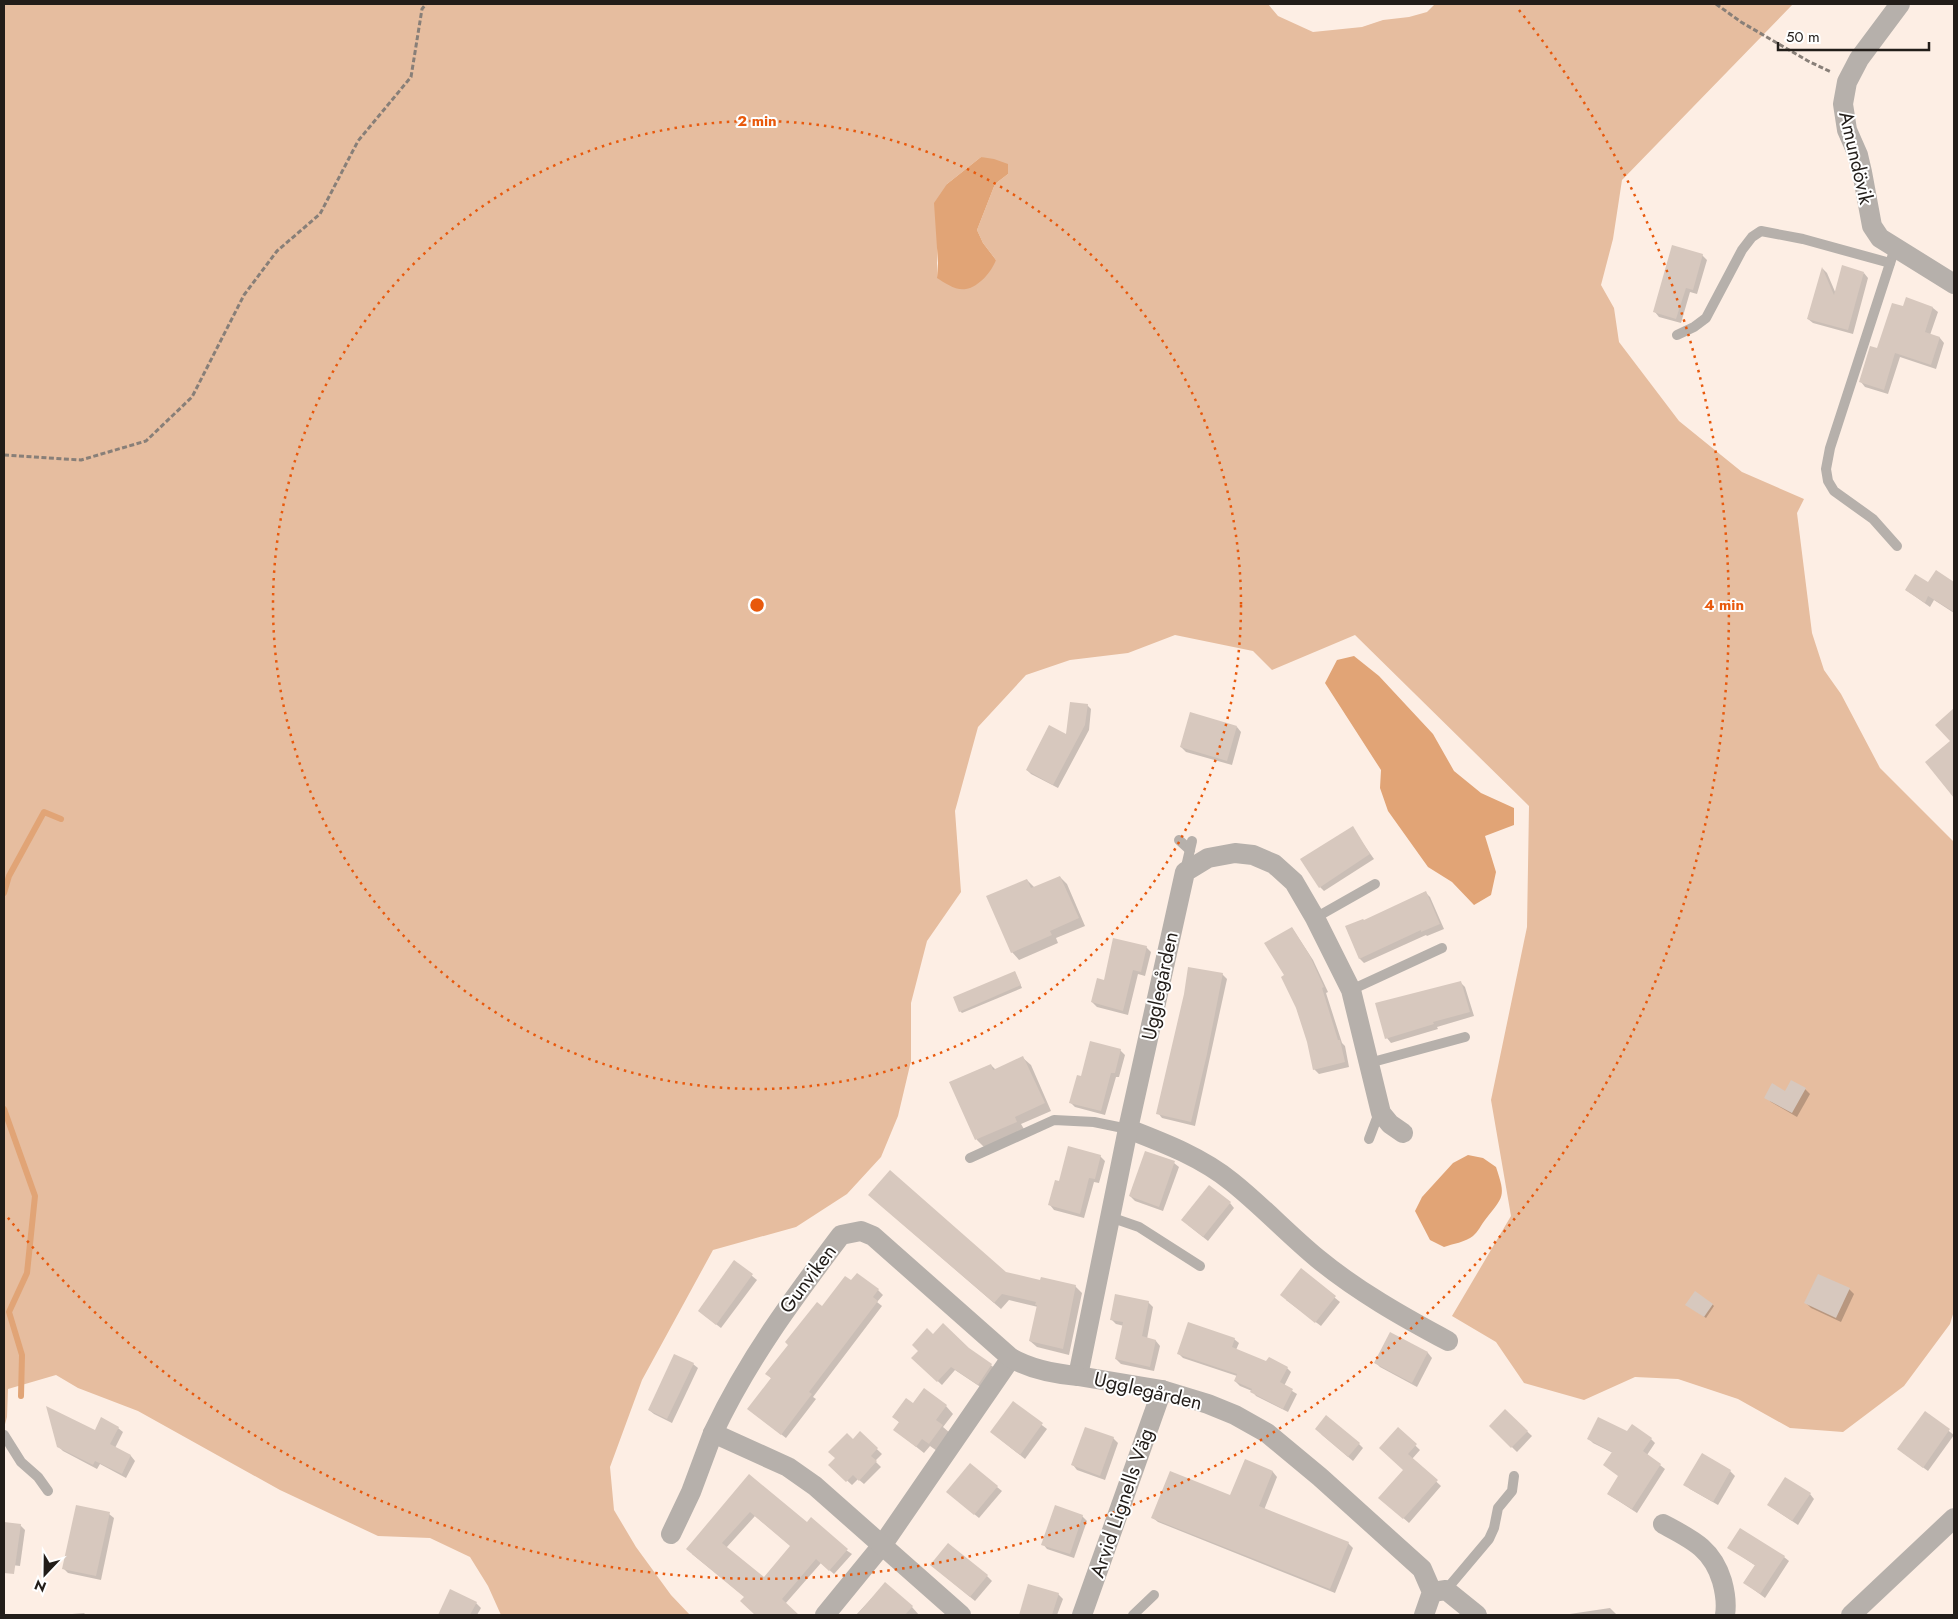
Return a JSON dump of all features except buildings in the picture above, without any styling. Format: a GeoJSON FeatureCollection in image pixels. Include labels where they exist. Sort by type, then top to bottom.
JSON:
{"type":"FeatureCollection","features":[{"type":"Feature","properties":{"kind":"street","name":"Amundövik"},"geometry":{"type":"LineString","coordinates":[[1900,4],[1859,60],[1847,82],[1843,104],[1847,130],[1858,155],[1872,226],[1880,238],[1893,256],[1954,284]]}},
{"type":"Feature","properties":{"kind":"street"},"geometry":{"type":"LineString","coordinates":[[1185,872],[1208,858],[1235,853],[1253,855],[1274,864],[1294,882],[1315,918],[1351,990],[1381,1114],[1390,1124],[1404,1133]]}},
{"type":"Feature","properties":{"kind":"street","name":"Ugglegården"},"geometry":{"type":"LineString","coordinates":[[1185,872],[1128,1130],[1078,1376],[1162,1390],[1208,1404],[1235,1415],[1266,1433],[1320,1477],[1422,1569],[1439,1591]]}},
{"type":"Feature","properties":{"kind":"street"},"geometry":{"type":"LineString","coordinates":[[1128,1130],[1168,1144],[1200,1161],[1231,1181],[1318,1258],[1400,1315],[1448,1341]]}},
{"type":"Feature","properties":{"kind":"street","name":"Gunviken"},"geometry":{"type":"LineString","coordinates":[[671,1534],[691,1492],[713,1433],[728,1400],[755,1353],[781,1314],[842,1235],[861,1232],[873,1236],[1011,1358],[1033,1368],[1057,1374],[1078,1376]]}},
{"type":"Feature","properties":{"kind":"street"},"geometry":{"type":"LineString","coordinates":[[825,1615],[883,1544],[1011,1358]]}},
{"type":"Feature","properties":{"kind":"street","name":"Arvid Lignells Väg"},"geometry":{"type":"LineString","coordinates":[[1082,1615],[1162,1390]]}},
{"type":"Feature","properties":{"kind":"street"},"geometry":{"type":"LineString","coordinates":[[713,1433],[788,1467],[815,1486],[883,1544],[961,1615]]}},
{"type":"Feature","properties":{"kind":"street"},"geometry":{"type":"LineString","coordinates":[[1851,1615],[1954,1518]]}},
{"type":"Feature","properties":{"kind":"street"},"geometry":{"type":"LineString","coordinates":[[1663,1524],[1692,1540],[1711,1556],[1718,1568],[1723,1585],[1727,1605],[1725,1615]]}},
{"type":"Feature","properties":{"kind":"street"},"geometry":{"type":"LineString","coordinates":[[1424,1615],[1439,1591],[1477,1615]]}},
{"type":"Feature","properties":{"kind":"lane"},"geometry":{"type":"LineString","coordinates":[[1677,335],[1694,327],[1706,318],[1742,250],[1752,237],[1761,231],[1893,256],[1830,448],[1826,469],[1828,482],[1834,491],[1873,519],[1897,546]]}},
{"type":"Feature","properties":{"kind":"lane","name":"Ugglegården"},"geometry":{"type":"LineString","coordinates":[[1178,840],[1191,846],[1185,872]]}},
{"type":"Feature","properties":{"kind":"lane"},"geometry":{"type":"LineString","coordinates":[[1315,918],[1375,884]]}},
{"type":"Feature","properties":{"kind":"lane"},"geometry":{"type":"LineString","coordinates":[[1351,990],[1442,948]]}},
{"type":"Feature","properties":{"kind":"lane"},"geometry":{"type":"LineString","coordinates":[[1369,1063],[1465,1037]]}},
{"type":"Feature","properties":{"kind":"lane"},"geometry":{"type":"LineString","coordinates":[[1369,1139],[1380,1109]]}},
{"type":"Feature","properties":{"kind":"lane"},"geometry":{"type":"LineString","coordinates":[[970,1158],[1054,1120],[1094,1122],[1128,1130]]}},
{"type":"Feature","properties":{"kind":"lane"},"geometry":{"type":"LineString","coordinates":[[1110,1217],[1139,1227],[1200,1266]]}},
{"type":"Feature","properties":{"kind":"lane"},"geometry":{"type":"LineString","coordinates":[[4,1435],[21,1462],[38,1478],[48,1491]]}},
{"type":"Feature","properties":{"kind":"lane"},"geometry":{"type":"LineString","coordinates":[[1439,1591],[1489,1539],[1494,1528],[1498,1508],[1512,1491],[1514,1476]]}},
{"type":"Feature","properties":{"kind":"lane"},"geometry":{"type":"LineString","coordinates":[[1133,1615],[1154,1595]]}},
{"type":"Feature","properties":{"kind":"path"},"geometry":{"type":"LineString","coordinates":[[4,455],[81,460],[146,441],[192,397],[244,295],[277,251],[320,214],[358,141],[412,77],[422,9],[426,4]]}},
{"type":"Feature","properties":{"kind":"path"},"geometry":{"type":"LineString","coordinates":[[1716,4],[1741,22],[1847,82]]}},
{"type":"Feature","properties":{"kind":"shaded area"},"geometry":{"type":"Polygon","coordinates":[[[4,4],[1268,4],[1278,16],[1313,32],[1362,27],[1383,20],[1409,17],[1427,12],[1435,4],[1793,4],[1622,180],[1613,239],[1601,285],[1614,308],[1619,342],[1679,421],[1742,472],[1804,499],[1797,513],[1812,633],[1824,670],[1841,694],[1880,768],[1954,842],[1954,1311],[1950,1324],[1904,1386],[1843,1432],[1790,1428],[1738,1399],[1678,1379],[1635,1377],[1584,1400],[1524,1383],[1496,1342],[1452,1316],[1511,1216],[1491,1100],[1527,927],[1529,806],[1355,635],[1272,670],[1253,651],[1175,635],[1128,653],[1070,660],[1026,675],[978,727],[955,811],[961,892],[927,941],[911,1003],[911,1061],[898,1116],[881,1157],[847,1194],[796,1227],[713,1250],[642,1380],[610,1467],[614,1510],[636,1547],[671,1595],[690,1615],[501,1615],[488,1586],[470,1557],[430,1538],[378,1536],[280,1490],[138,1411],[78,1388],[56,1375],[8,1389],[7,1417],[4,1428],[4,4]],[[981,157],[947,184],[937,237],[937,278],[996,260],[983,243],[977,230],[995,184],[1008,174],[981,157]]]}},
{"type":"Feature","properties":{"kind":"shaded area"},"geometry":{"type":"Polygon","coordinates":[[[981,157],[1008,164],[1008,174],[995,184],[977,230],[983,243],[996,260],[980,282],[971,288],[958,289],[937,278],[938,263],[934,203],[947,184],[981,157]]]}},
{"type":"Feature","properties":{"kind":"shaded area"},"geometry":{"type":"Polygon","coordinates":[[[1354,656],[1379,676],[1433,734],[1454,771],[1481,793],[1514,808],[1514,825],[1485,836],[1496,872],[1491,895],[1474,905],[1452,882],[1428,867],[1388,811],[1380,788],[1381,770],[1325,683],[1337,660],[1354,656]]]}},
{"type":"Feature","properties":{"kind":"shaded area"},"geometry":{"type":"Polygon","coordinates":[[[1468,1155],[1483,1158],[1496,1167],[1501,1185],[1501,1196],[1496,1206],[1473,1236],[1444,1247],[1430,1240],[1415,1211],[1422,1197],[1453,1163],[1468,1155]]]}},
{"type":"Feature","properties":{"kind":"waterway"},"geometry":{"type":"LineString","coordinates":[[4,893],[9,876],[44,812],[61,819]]}},
{"type":"Feature","properties":{"kind":"waterway"},"geometry":{"type":"LineString","coordinates":[[4,1109],[35,1196],[27,1273],[9,1312],[22,1355],[21,1396]]}}]}
